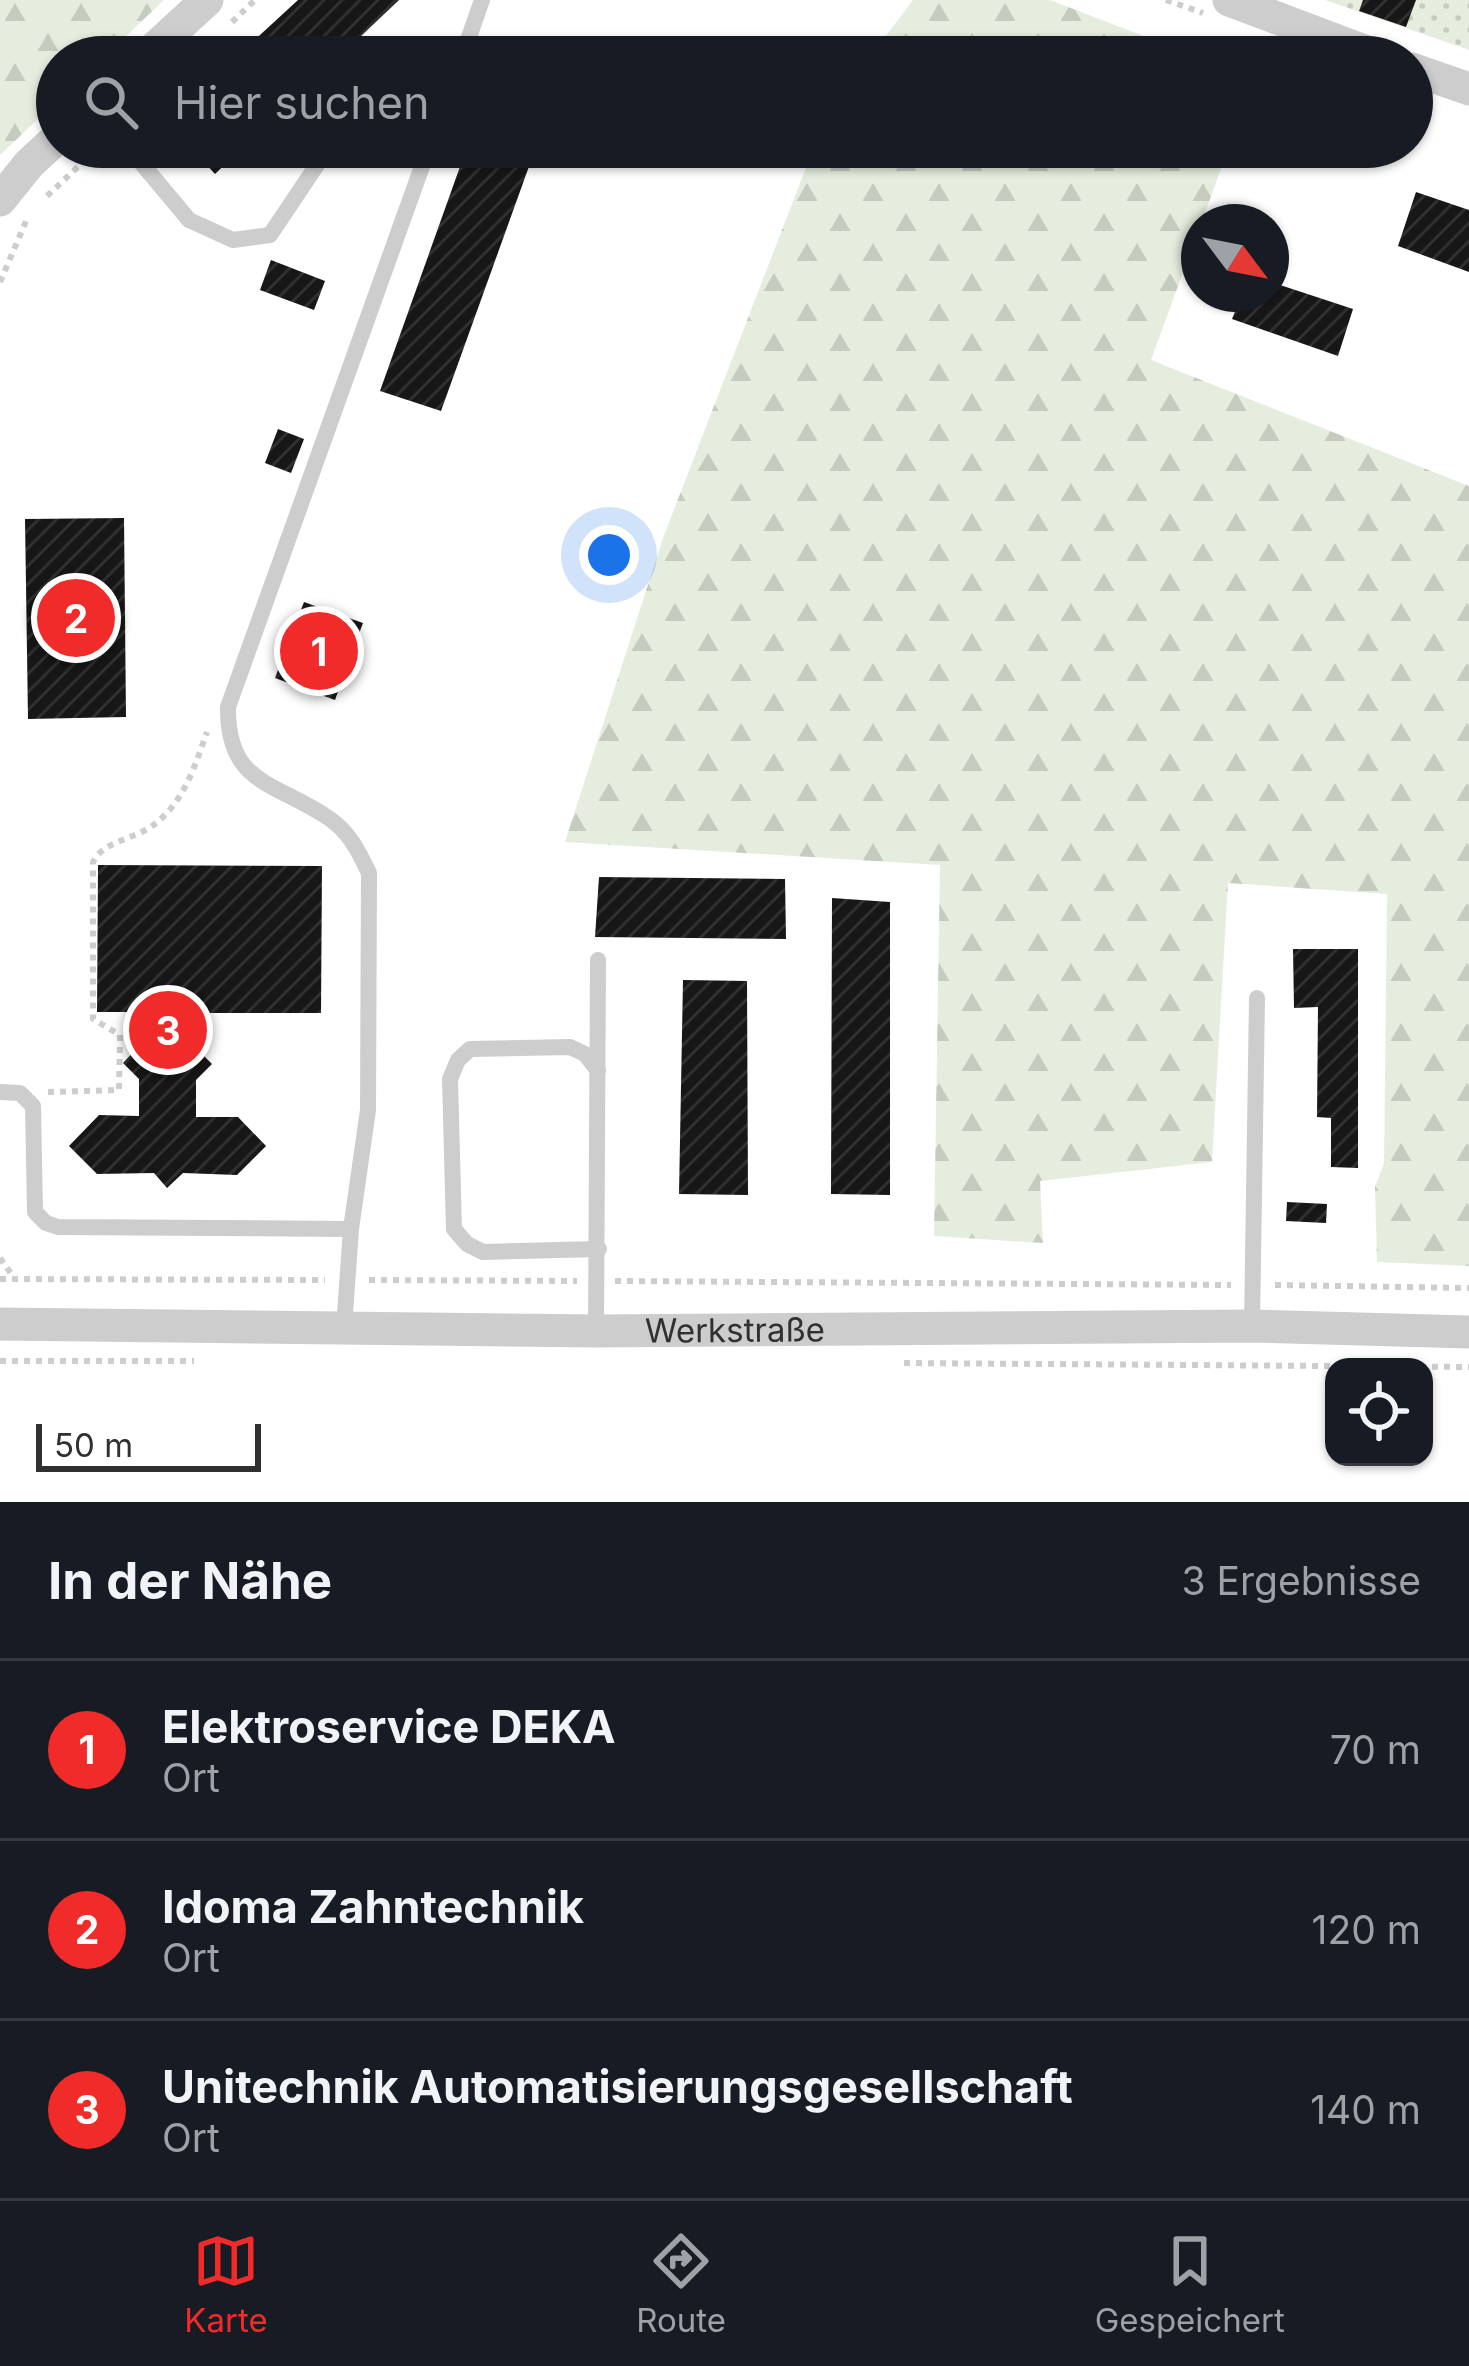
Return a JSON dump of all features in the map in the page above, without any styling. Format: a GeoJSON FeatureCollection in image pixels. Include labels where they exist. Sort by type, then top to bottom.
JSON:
{"type":"FeatureCollection","features":[{"type":"Feature","properties":{"kind":"street"},"geometry":{"type":"LineString","coordinates":[[168,36],[207,0]]}},
{"type":"Feature","properties":{"kind":"street"},"geometry":{"type":"LineString","coordinates":[[1228,0],[1265,6],[1333,36]]}},
{"type":"Feature","properties":{"kind":"street"},"geometry":{"type":"LineString","coordinates":[[1433,76],[1469,89]]}},
{"type":"Feature","properties":{"kind":"street"},"geometry":{"type":"LineString","coordinates":[[16,205],[28,164],[36,157]]}},
{"type":"Feature","properties":{"kind":"street","name":"Werkstraße"},"geometry":{"type":"LineString","coordinates":[[0,1324],[596,1331],[1252,1326],[1469,1332]]}},
{"type":"Feature","properties":{"kind":"lane"},"geometry":{"type":"LineString","coordinates":[[469,36],[482,0]]}},
{"type":"Feature","properties":{"kind":"lane"},"geometry":{"type":"LineString","coordinates":[[146,168],[189,220],[233,240],[270,236],[315,168]]}},
{"type":"Feature","properties":{"kind":"lane"},"geometry":{"type":"LineString","coordinates":[[344,1328],[351,1229],[368,1110],[369,873],[356,844],[332,820],[259,779],[240,761],[228,738],[228,707],[421,168]]}},
{"type":"Feature","properties":{"kind":"lane"},"geometry":{"type":"LineString","coordinates":[[596,1331],[598,960]]}},
{"type":"Feature","properties":{"kind":"lane"},"geometry":{"type":"LineString","coordinates":[[1252,1326],[1257,998]]}},
{"type":"Feature","properties":{"kind":"lane"},"geometry":{"type":"LineString","coordinates":[[598,1071],[585,1054],[570,1047],[470,1049],[458,1060],[450,1079],[454,1229],[467,1244],[483,1252],[598,1249]]}},
{"type":"Feature","properties":{"kind":"lane"},"geometry":{"type":"LineString","coordinates":[[0,1092],[20,1093],[33,1106],[35,1213],[46,1223],[58,1227],[351,1229]]}},
{"type":"Feature","properties":{"kind":"path"},"geometry":{"type":"LineString","coordinates":[[42,201],[77,168]]}},
{"type":"Feature","properties":{"kind":"path"},"geometry":{"type":"LineString","coordinates":[[0,282],[16,239],[16,205]]}},
{"type":"Feature","properties":{"kind":"path"},"geometry":{"type":"LineString","coordinates":[[20,1093],[119,1090],[119,1035],[93,1019],[93,862],[100,851],[151,827],[186,790],[212,720],[228,707]]}},
{"type":"Feature","properties":{"kind":"path"},"geometry":{"type":"LineString","coordinates":[[0,1258],[14,1280]]}},
{"type":"Feature","properties":{"kind":"path"},"geometry":{"type":"LineString","coordinates":[[0,1280],[1469,1288]]}},
{"type":"Feature","properties":{"kind":"green space"},"geometry":{"type":"Polygon","coordinates":[[[0,0],[164,0],[126,36],[36,36],[36,121],[0,155],[0,0]]]}},
{"type":"Feature","properties":{"kind":"green space"},"geometry":{"type":"Polygon","coordinates":[[[913,0],[1050,0],[1143,36],[886,36],[913,0]]]}},
{"type":"Feature","properties":{"kind":"green space"},"geometry":{"type":"Polygon","coordinates":[[[1325,0],[1469,0],[1469,50],[1325,0]]]}},
{"type":"Feature","properties":{"kind":"green space"},"geometry":{"type":"Polygon","coordinates":[[[806,168],[1221,168],[1208,204],[1181,204],[1181,278],[1151,360],[1469,486],[1469,1266],[1377,1262],[1375,1187],[1384,1163],[1387,894],[1228,883],[1212,1162],[1040,1181],[1043,1243],[934,1236],[940,865],[565,842],[663,538],[806,168]]]}},
{"type":"Feature","properties":{"kind":"building"},"geometry":{"type":"Polygon","coordinates":[[[298,0],[399,0],[361,36],[259,36],[298,0]]]}},
{"type":"Feature","properties":{"kind":"building"},"geometry":{"type":"Polygon","coordinates":[[[1363,0],[1416,0],[1406,27],[1359,11],[1363,0]]]}},
{"type":"Feature","properties":{"kind":"building"},"geometry":{"type":"Polygon","coordinates":[[[460,168],[528,168],[441,411],[380,391],[460,168]]]}},
{"type":"Feature","properties":{"kind":"building"},"geometry":{"type":"Polygon","coordinates":[[[1416,192],[1469,210],[1469,272],[1398,246],[1416,192]]]}},
{"type":"Feature","properties":{"kind":"building"},"geometry":{"type":"Polygon","coordinates":[[[271,260],[325,281],[314,310],[260,290],[271,260]]]}},
{"type":"Feature","properties":{"kind":"building"},"geometry":{"type":"Polygon","coordinates":[[[1289,288],[1353,309],[1338,356],[1232,319],[1235,312],[1289,312],[1289,288]]]}},
{"type":"Feature","properties":{"kind":"building"},"geometry":{"type":"Polygon","coordinates":[[[278,429],[304,439],[291,473],[265,463],[278,429]]]}},
{"type":"Feature","properties":{"kind":"building"},"geometry":{"type":"Polygon","coordinates":[[[124,518],[126,717],[28,719],[25,519],[124,518]]]}},
{"type":"Feature","properties":{"kind":"building"},"geometry":{"type":"Polygon","coordinates":[[[304,602],[363,623],[335,700],[275,678],[304,602]]]}},
{"type":"Feature","properties":{"kind":"building"},"geometry":{"type":"Polygon","coordinates":[[[98,865],[322,866],[321,1013],[197,1013],[197,1049],[212,1064],[196,1080],[196,1117],[238,1117],[266,1146],[237,1175],[183,1173],[167,1188],[154,1173],[97,1174],[69,1146],[99,1115],[139,1116],[139,1079],[123,1063],[139,1046],[139,1012],[97,1012],[98,865]]]}},
{"type":"Feature","properties":{"kind":"building"},"geometry":{"type":"Polygon","coordinates":[[[599,877],[785,879],[786,939],[595,937],[599,877]]]}},
{"type":"Feature","properties":{"kind":"building"},"geometry":{"type":"Polygon","coordinates":[[[832,898],[890,902],[890,1195],[831,1194],[832,898]]]}},
{"type":"Feature","properties":{"kind":"building"},"geometry":{"type":"Polygon","coordinates":[[[1293,949],[1358,949],[1358,1168],[1331,1167],[1331,1118],[1317,1117],[1318,1007],[1294,1008],[1293,949]]]}},
{"type":"Feature","properties":{"kind":"building"},"geometry":{"type":"Polygon","coordinates":[[[683,980],[747,981],[748,1195],[679,1194],[683,980]]]}},
{"type":"Feature","properties":{"kind":"building"},"geometry":{"type":"Polygon","coordinates":[[[1287,1202],[1327,1204],[1326,1223],[1286,1221],[1287,1202]]]}},
{"type":"Feature","properties":{"kind":"place","name":"Idoma Zahntechnik"},"geometry":{"type":"Point","coordinates":[76,618]}},
{"type":"Feature","properties":{"kind":"place","name":"Elektroservice DEKA"},"geometry":{"type":"Point","coordinates":[319,651]}},
{"type":"Feature","properties":{"kind":"place","name":"Unitechnik Automatisierungsgesellschaft"},"geometry":{"type":"Point","coordinates":[168,1030]}}]}
